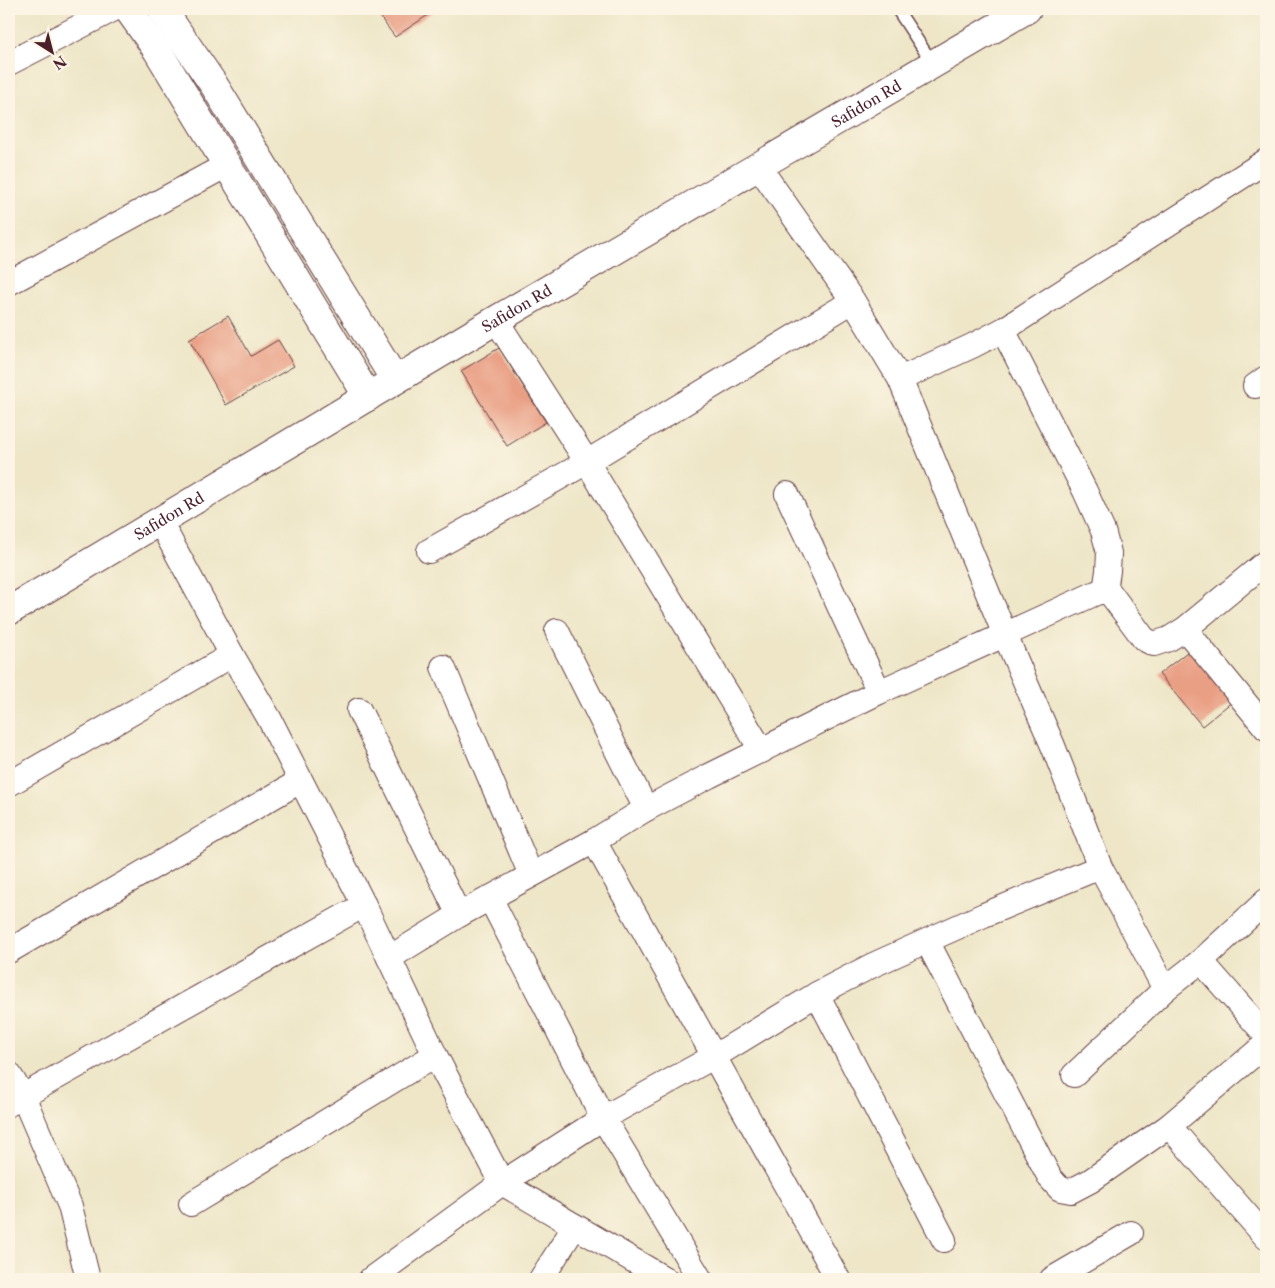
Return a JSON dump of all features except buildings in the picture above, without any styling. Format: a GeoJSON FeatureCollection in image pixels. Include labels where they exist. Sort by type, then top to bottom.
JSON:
{"type":"FeatureCollection","features":[{"type":"Feature","properties":{"kind":"main road"},"geometry":{"type":"LineString","coordinates":[[128,9],[157,50],[368,397]]}},
{"type":"Feature","properties":{"kind":"main road"},"geometry":{"type":"LineString","coordinates":[[162,9],[214,85],[395,380]]}},
{"type":"Feature","properties":{"kind":"main road","name":"Safidon Rd"},"geometry":{"type":"LineString","coordinates":[[9,611],[496,320],[1027,9]]}},
{"type":"Feature","properties":{"kind":"street"},"geometry":{"type":"LineString","coordinates":[[9,63],[114,9]]}},
{"type":"Feature","properties":{"kind":"street"},"geometry":{"type":"LineString","coordinates":[[900,379],[1003,330],[1266,161]]}},
{"type":"Feature","properties":{"kind":"street"},"geometry":{"type":"LineString","coordinates":[[9,283],[227,165]]}},
{"type":"Feature","properties":{"kind":"street"},"geometry":{"type":"LineString","coordinates":[[759,167],[853,301],[900,379],[1005,635],[1053,746],[1100,867],[1165,989]]}},
{"type":"Feature","properties":{"kind":"street"},"geometry":{"type":"LineString","coordinates":[[429,551],[587,462],[853,301]]}},
{"type":"Feature","properties":{"kind":"street"},"geometry":{"type":"LineString","coordinates":[[496,320],[587,462],[762,751]]}},
{"type":"Feature","properties":{"kind":"street"},"geometry":{"type":"LineString","coordinates":[[1003,330],[1085,491],[1103,531],[1109,554],[1105,591]]}},
{"type":"Feature","properties":{"kind":"street"},"geometry":{"type":"LineString","coordinates":[[787,494],[879,692]]}},
{"type":"Feature","properties":{"kind":"street"},"geometry":{"type":"LineString","coordinates":[[159,520],[232,655],[269,718],[364,905],[435,1055],[502,1183],[665,1279]]}},
{"type":"Feature","properties":{"kind":"street"},"geometry":{"type":"LineString","coordinates":[[389,958],[459,915],[594,841],[646,809],[879,692],[1005,635],[1105,591],[1110,593],[1144,639],[1154,644],[1169,639],[1185,629],[1266,562]]}},
{"type":"Feature","properties":{"kind":"street"},"geometry":{"type":"LineString","coordinates":[[1185,629],[1266,728]]}},
{"type":"Feature","properties":{"kind":"street"},"geometry":{"type":"LineString","coordinates":[[557,631],[646,809]]}},
{"type":"Feature","properties":{"kind":"street"},"geometry":{"type":"LineString","coordinates":[[9,784],[232,655]]}},
{"type":"Feature","properties":{"kind":"street"},"geometry":{"type":"LineString","coordinates":[[443,667],[531,874]]}},
{"type":"Feature","properties":{"kind":"street"},"geometry":{"type":"LineString","coordinates":[[360,710],[459,915]]}},
{"type":"Feature","properties":{"kind":"street"},"geometry":{"type":"LineString","coordinates":[[9,951],[300,781]]}},
{"type":"Feature","properties":{"kind":"street"},"geometry":{"type":"LineString","coordinates":[[594,841],[838,1279]]}},
{"type":"Feature","properties":{"kind":"street"},"geometry":{"type":"LineString","coordinates":[[371,1279],[502,1183],[603,1118],[715,1056],[817,994],[872,966],[1100,867]]}},
{"type":"Feature","properties":{"kind":"street"},"geometry":{"type":"LineString","coordinates":[[490,898],[603,1118],[700,1279]]}},
{"type":"Feature","properties":{"kind":"street"},"geometry":{"type":"LineString","coordinates":[[1074,1075],[1165,989],[1201,961],[1266,901]]}},
{"type":"Feature","properties":{"kind":"street"},"geometry":{"type":"LineString","coordinates":[[16,1100],[364,905]]}},
{"type":"Feature","properties":{"kind":"street"},"geometry":{"type":"LineString","coordinates":[[928,941],[1050,1178],[1060,1189],[1071,1191],[1090,1181],[1169,1126],[1266,1044]]}},
{"type":"Feature","properties":{"kind":"street"},"geometry":{"type":"LineString","coordinates":[[1201,961],[1266,1035]]}},
{"type":"Feature","properties":{"kind":"street"},"geometry":{"type":"LineString","coordinates":[[817,994],[944,1240]]}},
{"type":"Feature","properties":{"kind":"street"},"geometry":{"type":"LineString","coordinates":[[191,1204],[435,1055]]}},
{"type":"Feature","properties":{"kind":"street"},"geometry":{"type":"LineString","coordinates":[[9,1074],[16,1100],[70,1206],[88,1279]]}},
{"type":"Feature","properties":{"kind":"street"},"geometry":{"type":"LineString","coordinates":[[1169,1126],[1266,1237]]}},
{"type":"Feature","properties":{"kind":"street"},"geometry":{"type":"LineString","coordinates":[[542,1279],[575,1226]]}},
{"type":"Feature","properties":{"kind":"street"},"geometry":{"type":"LineString","coordinates":[[1052,1279],[1131,1233]]}},
{"type":"Feature","properties":{"kind":"lane"},"geometry":{"type":"LineString","coordinates":[[897,9],[933,64]]}}]}
